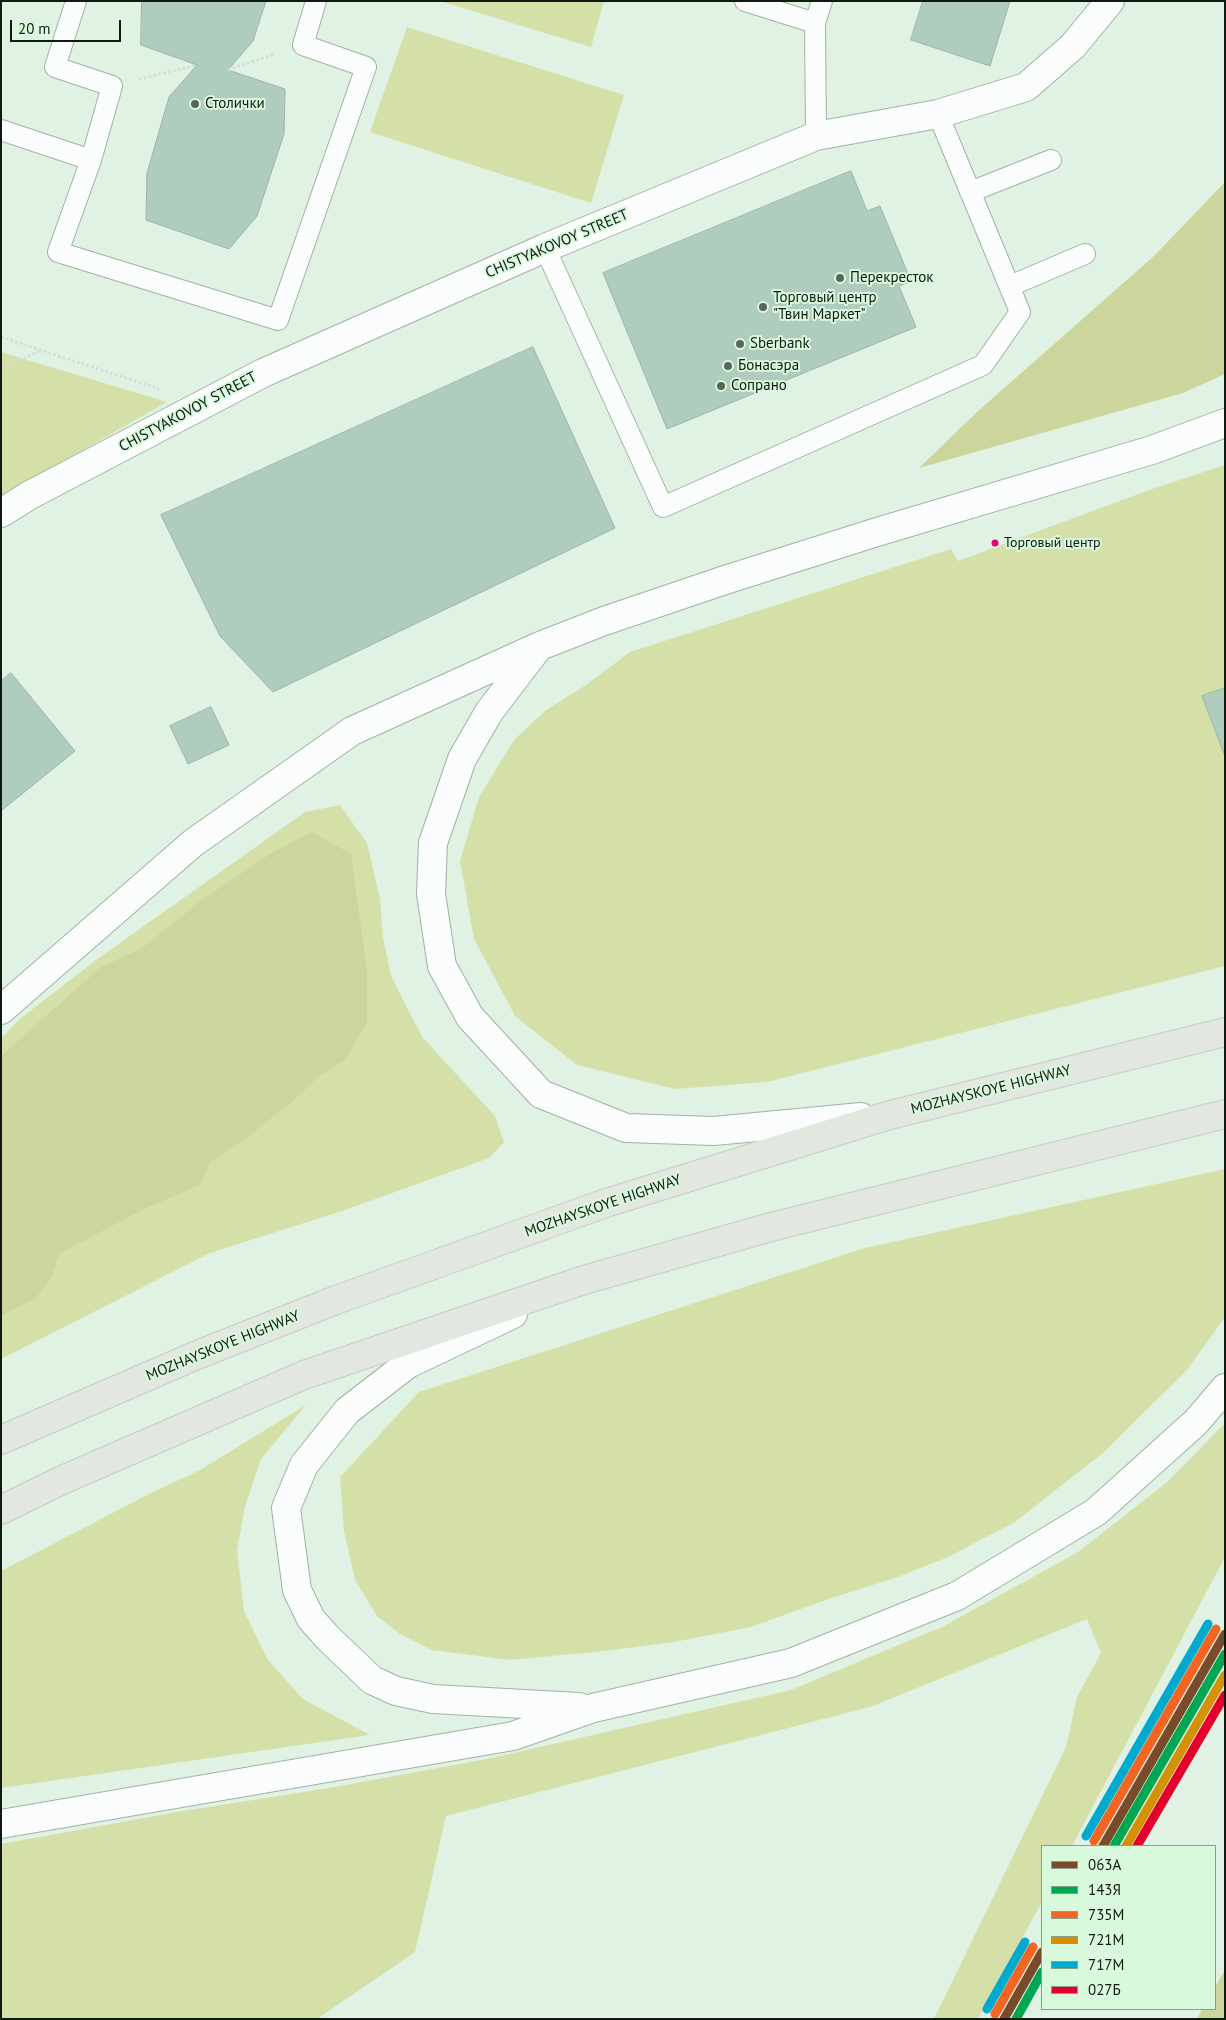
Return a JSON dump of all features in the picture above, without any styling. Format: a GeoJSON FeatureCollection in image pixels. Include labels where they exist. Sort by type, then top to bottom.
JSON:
{"type":"FeatureCollection","features":[{"type":"Feature","properties":{"kind":"main road","name":"MOZHAYSKOYE HIGHWAY"},"geometry":{"type":"LineString","coordinates":[[1,1440],[197,1355],[336,1300],[606,1203],[890,1114],[1225,1032]]}},
{"type":"Feature","properties":{"kind":"main road"},"geometry":{"type":"LineString","coordinates":[[1,1510],[60,1482],[304,1375],[584,1280],[771,1227],[1225,1114]]}},
{"type":"Feature","properties":{"kind":"street","name":"CHISTYAKOVOY STREET"},"geometry":{"type":"LineString","coordinates":[[1,514],[30,495],[263,373],[545,248],[816,136],[938,114],[1026,87],[1073,46],[1110,1]]}},
{"type":"Feature","properties":{"kind":"street"},"geometry":{"type":"LineString","coordinates":[[1,1010],[193,843],[352,732],[540,646],[604,621],[725,580],[1152,450],[1225,423]]}},
{"type":"Feature","properties":{"kind":"street"},"geometry":{"type":"LineString","coordinates":[[540,646],[489,712],[462,759],[433,843],[431,894],[442,966],[470,1017],[541,1094],[626,1128],[714,1131],[890,1114]]}},
{"type":"Feature","properties":{"kind":"street"},"geometry":{"type":"LineString","coordinates":[[584,1280],[408,1364],[347,1411],[304,1465],[286,1508],[297,1590],[311,1619],[372,1680],[396,1691],[433,1699],[593,1708]]}},
{"type":"Feature","properties":{"kind":"street"},"geometry":{"type":"LineString","coordinates":[[1,1824],[513,1736],[593,1708],[791,1663],[957,1596],[1096,1512],[1196,1422],[1225,1388]]}},
{"type":"Feature","properties":{"kind":"lane"},"geometry":{"type":"LineString","coordinates":[[76,1],[55,67],[112,86],[91,160],[58,252],[278,320],[366,67],[303,45],[316,1]]}},
{"type":"Feature","properties":{"kind":"lane"},"geometry":{"type":"LineString","coordinates":[[744,1],[815,23]]}},
{"type":"Feature","properties":{"kind":"lane"},"geometry":{"type":"LineString","coordinates":[[816,136],[815,23],[822,1]]}},
{"type":"Feature","properties":{"kind":"lane"},"geometry":{"type":"LineString","coordinates":[[545,248],[663,507],[983,365],[1020,312],[938,114]]}},
{"type":"Feature","properties":{"kind":"lane"},"geometry":{"type":"LineString","coordinates":[[1,130],[91,160]]}},
{"type":"Feature","properties":{"kind":"lane"},"geometry":{"type":"LineString","coordinates":[[970,192],[1051,160]]}},
{"type":"Feature","properties":{"kind":"lane"},"geometry":{"type":"LineString","coordinates":[[1010,286],[1085,254]]}},
{"type":"Feature","properties":{"kind":"path"},"geometry":{"type":"LineString","coordinates":[[228,70],[303,45]]}},
{"type":"Feature","properties":{"kind":"path"},"geometry":{"type":"LineString","coordinates":[[112,86],[197,65]]}},
{"type":"Feature","properties":{"kind":"path"},"geometry":{"type":"LineString","coordinates":[[1,336],[164,391]]}},
{"type":"Feature","properties":{"kind":"path"},"geometry":{"type":"LineString","coordinates":[[1,370],[43,350]]}},
{"type":"Feature","properties":{"kind":"green space"},"geometry":{"type":"Polygon","coordinates":[[[440,1],[604,1],[591,47],[440,1]]]}},
{"type":"Feature","properties":{"kind":"green space"},"geometry":{"type":"Polygon","coordinates":[[[407,27],[624,95],[591,203],[370,132],[407,27]]]}},
{"type":"Feature","properties":{"kind":"green space"},"geometry":{"type":"Polygon","coordinates":[[[1225,182],[1225,374],[1183,393],[919,468],[977,412],[1154,256],[1225,182]]]}},
{"type":"Feature","properties":{"kind":"green space"},"geometry":{"type":"Polygon","coordinates":[[[1,352],[167,402],[1,497],[1,352]]]}},
{"type":"Feature","properties":{"kind":"green space"},"geometry":{"type":"Polygon","coordinates":[[[1225,465],[1225,966],[767,1082],[675,1089],[577,1065],[515,1016],[474,939],[460,861],[479,797],[514,740],[546,710],[586,685],[630,652],[951,549],[958,561],[1152,489],[1225,465]]]}},
{"type":"Feature","properties":{"kind":"green space"},"geometry":{"type":"Polygon","coordinates":[[[340,805],[367,843],[380,899],[383,938],[391,975],[404,1002],[423,1038],[495,1116],[504,1142],[489,1158],[345,1210],[210,1253],[1,1359],[1,1038],[21,1018],[96,960],[305,812],[340,805]]]}},
{"type":"Feature","properties":{"kind":"green space"},"geometry":{"type":"Polygon","coordinates":[[[312,832],[351,854],[367,971],[367,1022],[345,1060],[318,1077],[292,1102],[246,1138],[210,1162],[200,1185],[144,1209],[59,1254],[52,1277],[36,1298],[1,1316],[1,1056],[101,967],[142,948],[203,899],[270,854],[312,832]]]}},
{"type":"Feature","properties":{"kind":"green space"},"geometry":{"type":"Polygon","coordinates":[[[1225,1169],[1225,1317],[1187,1370],[1104,1452],[1015,1522],[946,1558],[895,1578],[828,1599],[751,1627],[674,1642],[510,1660],[432,1650],[400,1634],[377,1616],[355,1580],[344,1531],[340,1477],[419,1392],[865,1248],[1225,1169]]]}},
{"type":"Feature","properties":{"kind":"green space"},"geometry":{"type":"Polygon","coordinates":[[[306,1405],[261,1459],[245,1507],[237,1550],[244,1611],[268,1660],[303,1699],[370,1735],[1,1788],[1,1571],[149,1494],[200,1470],[306,1405]]]}},
{"type":"Feature","properties":{"kind":"green space"},"geometry":{"type":"Polygon","coordinates":[[[1225,1423],[1225,1557],[1073,1845],[1041,1845],[1041,1904],[978,2019],[934,2019],[1066,1747],[1077,1697],[1101,1653],[1087,1619],[870,1707],[446,1816],[415,1952],[317,2019],[1,2019],[1,1844],[487,1759],[791,1690],[944,1626],[1078,1552],[1166,1483],[1225,1423]]]}},
{"type":"Feature","properties":{"kind":"green space"},"geometry":{"type":"Polygon","coordinates":[[[1225,1970],[1225,2019],[1197,2019],[1202,2010],[1216,2010],[1216,1985],[1225,1970]]]}},
{"type":"Feature","properties":{"kind":"building"},"geometry":{"type":"Polygon","coordinates":[[[142,1],[266,1],[253,41],[228,70],[285,89],[284,134],[257,216],[229,249],[146,220],[147,173],[169,97],[197,65],[141,45],[142,1]]]}},
{"type":"Feature","properties":{"kind":"building"},"geometry":{"type":"Polygon","coordinates":[[[923,1],[1010,1],[990,66],[911,40],[923,1]]]}},
{"type":"Feature","properties":{"kind":"building","name":"Торговый центр \"Твин Маркет\""},"geometry":{"type":"Polygon","coordinates":[[[851,171],[867,211],[880,206],[911,281],[899,286],[916,327],[667,429],[603,273],[851,171]]]}},
{"type":"Feature","properties":{"kind":"building"},"geometry":{"type":"Polygon","coordinates":[[[533,347],[615,528],[273,692],[220,636],[161,515],[533,347]]]}},
{"type":"Feature","properties":{"kind":"building"},"geometry":{"type":"Polygon","coordinates":[[[11,673],[75,751],[1,811],[1,681],[11,673]]]}},
{"type":"Feature","properties":{"kind":"building"},"geometry":{"type":"Polygon","coordinates":[[[1225,688],[1225,756],[1202,696],[1225,688]]]}},
{"type":"Feature","properties":{"kind":"building"},"geometry":{"type":"Polygon","coordinates":[[[211,707],[229,745],[188,764],[170,726],[211,707]]]}},
{"type":"Feature","properties":{"kind":"transit line","name":"717М"},"geometry":{"type":"LineString","coordinates":[[1086,1836],[1208,1624]]}},
{"type":"Feature","properties":{"kind":"transit line","name":"735М"},"geometry":{"type":"LineString","coordinates":[[1094,1841],[1216,1629]]}},
{"type":"Feature","properties":{"kind":"transit line","name":"063А"},"geometry":{"type":"LineString","coordinates":[[1104,1845],[1225,1634]]}},
{"type":"Feature","properties":{"kind":"transit line","name":"143Я"},"geometry":{"type":"LineString","coordinates":[[1115,1845],[1225,1654]]}},
{"type":"Feature","properties":{"kind":"transit line","name":"721М"},"geometry":{"type":"LineString","coordinates":[[1127,1845],[1225,1675]]}},
{"type":"Feature","properties":{"kind":"transit line","name":"027Б"},"geometry":{"type":"LineString","coordinates":[[1138,1845],[1225,1695]]}},
{"type":"Feature","properties":{"kind":"transit line","name":"717М"},"geometry":{"type":"LineString","coordinates":[[987,2009],[1025,1942]]}},
{"type":"Feature","properties":{"kind":"transit line","name":"735М"},"geometry":{"type":"LineString","coordinates":[[995,2014],[1033,1947]]}},
{"type":"Feature","properties":{"kind":"transit line","name":"063А"},"geometry":{"type":"LineString","coordinates":[[1004,2019],[1041,1954]]}},
{"type":"Feature","properties":{"kind":"transit line","name":"143Я"},"geometry":{"type":"LineString","coordinates":[[1016,2019],[1041,1974]]}},
{"type":"Feature","properties":{"kind":"place","name":"Столички"},"geometry":{"type":"Point","coordinates":[195,104]}},
{"type":"Feature","properties":{"kind":"place","name":"Перекресток"},"geometry":{"type":"Point","coordinates":[840,278]}},
{"type":"Feature","properties":{"kind":"place","name":"Торговый центр \"Твин Маркет\""},"geometry":{"type":"Point","coordinates":[763,307]}},
{"type":"Feature","properties":{"kind":"place","name":"Sberbank"},"geometry":{"type":"Point","coordinates":[740,344]}},
{"type":"Feature","properties":{"kind":"place","name":"Бонасэра"},"geometry":{"type":"Point","coordinates":[728,366]}},
{"type":"Feature","properties":{"kind":"place","name":"Сопрано"},"geometry":{"type":"Point","coordinates":[721,386]}},
{"type":"Feature","properties":{"kind":"place","name":"Торговый центр"},"geometry":{"type":"Point","coordinates":[995,543]}}]}
